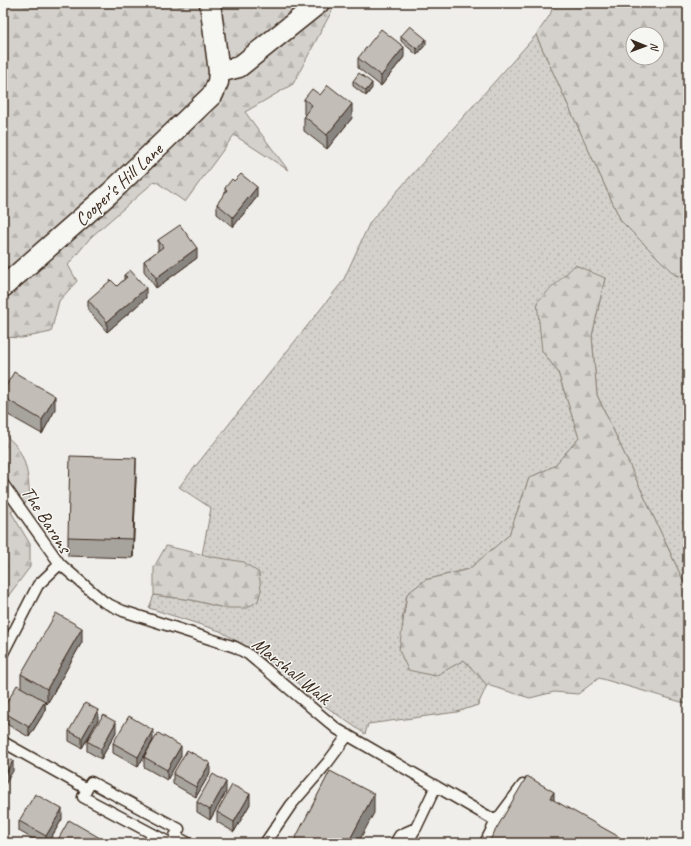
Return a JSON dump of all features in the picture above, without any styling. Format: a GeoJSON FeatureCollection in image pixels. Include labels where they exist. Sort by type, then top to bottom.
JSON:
{"type":"FeatureCollection","features":[{"type":"Feature","properties":{"kind":"street","name":"Cooper's Hill Lane"},"geometry":{"type":"LineString","coordinates":[[3,287],[110,193],[213,94],[218,82],[218,72],[210,3]]}},
{"type":"Feature","properties":{"kind":"street"},"geometry":{"type":"LineString","coordinates":[[218,72],[239,67],[319,3]]}},
{"type":"Feature","properties":{"kind":"lane","name":"The Barons"},"geometry":{"type":"LineString","coordinates":[[3,484],[60,564],[38,585],[3,653]]}},
{"type":"Feature","properties":{"kind":"lane","name":"Marshall Walk"},"geometry":{"type":"LineString","coordinates":[[60,564],[104,602],[124,611],[235,648],[248,654],[337,729],[496,821]]}},
{"type":"Feature","properties":{"kind":"lane"},"geometry":{"type":"LineString","coordinates":[[265,843],[291,805],[328,762],[348,735]]}},
{"type":"Feature","properties":{"kind":"lane"},"geometry":{"type":"LineString","coordinates":[[3,742],[87,789]]}},
{"type":"Feature","properties":{"kind":"lane"},"geometry":{"type":"LineString","coordinates":[[172,841],[179,829],[91,782],[83,797],[172,841],[188,843]]}},
{"type":"Feature","properties":{"kind":"lane"},"geometry":{"type":"LineString","coordinates":[[485,843],[496,821],[524,784]]}},
{"type":"Feature","properties":{"kind":"lane"},"geometry":{"type":"LineString","coordinates":[[407,843],[416,828],[436,786]]}},
{"type":"Feature","properties":{"kind":"lane"},"geometry":{"type":"LineString","coordinates":[[395,843],[400,835],[416,828]]}},
{"type":"Feature","properties":{"kind":"green space"},"geometry":{"type":"Polygon","coordinates":[[[3,3],[336,3],[293,84],[245,112],[288,170],[234,135],[185,202],[155,181],[91,237],[68,265],[77,281],[59,301],[51,332],[22,338],[3,337],[3,3]]]}},
{"type":"Feature","properties":{"kind":"green space"},"geometry":{"type":"Polygon","coordinates":[[[554,3],[688,3],[688,278],[675,275],[621,221],[536,35],[550,15],[554,3]]]}},
{"type":"Feature","properties":{"kind":"green space"},"geometry":{"type":"Polygon","coordinates":[[[536,35],[621,221],[675,275],[688,278],[688,591],[597,395],[592,336],[605,278],[542,351],[558,372],[579,438],[554,466],[529,478],[509,535],[469,569],[425,580],[407,594],[402,620],[435,676],[464,660],[487,685],[478,705],[457,712],[368,724],[365,734],[325,706],[272,662],[220,631],[149,608],[154,595],[192,600],[224,608],[213,557],[202,555],[211,508],[179,487],[343,281],[370,222],[536,35]]]}},
{"type":"Feature","properties":{"kind":"green space"},"geometry":{"type":"Polygon","coordinates":[[[575,265],[605,278],[592,336],[597,395],[688,591],[688,704],[599,678],[578,694],[554,692],[530,698],[487,685],[464,660],[435,676],[408,670],[399,650],[407,594],[425,580],[469,569],[509,535],[529,478],[554,466],[579,438],[558,372],[542,351],[537,302],[575,265]]]}},
{"type":"Feature","properties":{"kind":"green space"},"geometry":{"type":"Polygon","coordinates":[[[3,434],[17,447],[22,455],[27,472],[30,500],[11,512],[30,544],[30,567],[3,603],[3,434]]]}},
{"type":"Feature","properties":{"kind":"green space"},"geometry":{"type":"Polygon","coordinates":[[[166,546],[213,557],[244,562],[259,573],[261,590],[258,601],[247,608],[224,608],[192,600],[154,595],[154,567],[166,546]]]}},
{"type":"Feature","properties":{"kind":"building"},"geometry":{"type":"Polygon","coordinates":[[[410,26],[426,39],[417,49],[401,36],[410,26]]]}},
{"type":"Feature","properties":{"kind":"building"},"geometry":{"type":"Polygon","coordinates":[[[381,29],[404,47],[381,76],[358,58],[381,29]]]}},
{"type":"Feature","properties":{"kind":"building"},"geometry":{"type":"Polygon","coordinates":[[[359,73],[372,83],[366,91],[353,81],[359,73]]]}},
{"type":"Feature","properties":{"kind":"building"},"geometry":{"type":"Polygon","coordinates":[[[328,85],[352,104],[327,135],[304,116],[312,105],[304,99],[312,89],[320,95],[328,85]]]}},
{"type":"Feature","properties":{"kind":"building"},"geometry":{"type":"Polygon","coordinates":[[[241,174],[257,187],[233,217],[217,204],[227,190],[225,188],[232,179],[234,181],[241,174]]]}},
{"type":"Feature","properties":{"kind":"building"},"geometry":{"type":"Polygon","coordinates":[[[180,225],[197,248],[156,278],[144,261],[163,247],[158,240],[180,225]]]}},
{"type":"Feature","properties":{"kind":"building"},"geometry":{"type":"Polygon","coordinates":[[[130,270],[146,288],[107,322],[88,300],[111,280],[117,286],[127,277],[124,275],[130,270]]]}},
{"type":"Feature","properties":{"kind":"building"},"geometry":{"type":"Polygon","coordinates":[[[14,372],[55,396],[42,420],[3,397],[3,391],[14,372]]]}},
{"type":"Feature","properties":{"kind":"building"},"geometry":{"type":"Polygon","coordinates":[[[70,456],[136,458],[133,539],[68,537],[70,456]]]}},
{"type":"Feature","properties":{"kind":"building"},"geometry":{"type":"Polygon","coordinates":[[[56,613],[82,628],[47,689],[21,674],[56,613]]]}},
{"type":"Feature","properties":{"kind":"building"},"geometry":{"type":"Polygon","coordinates":[[[17,685],[45,701],[29,727],[3,712],[3,709],[17,685]]]}},
{"type":"Feature","properties":{"kind":"building"},"geometry":{"type":"Polygon","coordinates":[[[85,703],[98,710],[82,738],[69,731],[85,703]]]}},
{"type":"Feature","properties":{"kind":"building"},"geometry":{"type":"Polygon","coordinates":[[[103,715],[116,722],[101,749],[87,741],[103,715]]]}},
{"type":"Feature","properties":{"kind":"building"},"geometry":{"type":"Polygon","coordinates":[[[129,716],[153,730],[138,757],[113,743],[129,716]]]}},
{"type":"Feature","properties":{"kind":"building"},"geometry":{"type":"Polygon","coordinates":[[[158,733],[181,746],[167,770],[144,757],[158,733]]]}},
{"type":"Feature","properties":{"kind":"building"},"geometry":{"type":"Polygon","coordinates":[[[187,750],[210,763],[196,787],[173,774],[187,750]]]}},
{"type":"Feature","properties":{"kind":"building"},"geometry":{"type":"Polygon","coordinates":[[[3,755],[13,761],[3,778],[3,755]]]}},
{"type":"Feature","properties":{"kind":"building"},"geometry":{"type":"Polygon","coordinates":[[[330,771],[374,794],[348,843],[293,843],[330,771]]]}},
{"type":"Feature","properties":{"kind":"building"},"geometry":{"type":"Polygon","coordinates":[[[213,774],[226,782],[210,810],[197,802],[213,774]]]}},
{"type":"Feature","properties":{"kind":"building"},"geometry":{"type":"Polygon","coordinates":[[[527,776],[554,792],[550,798],[630,843],[488,843],[527,776]]]}},
{"type":"Feature","properties":{"kind":"building"},"geometry":{"type":"Polygon","coordinates":[[[232,785],[250,794],[234,822],[217,812],[232,785]]]}},
{"type":"Feature","properties":{"kind":"building"},"geometry":{"type":"Polygon","coordinates":[[[35,794],[62,809],[46,836],[19,821],[35,794]]]}},
{"type":"Feature","properties":{"kind":"building"},"geometry":{"type":"Polygon","coordinates":[[[69,820],[105,841],[104,843],[56,843],[69,820]]]}}]}
